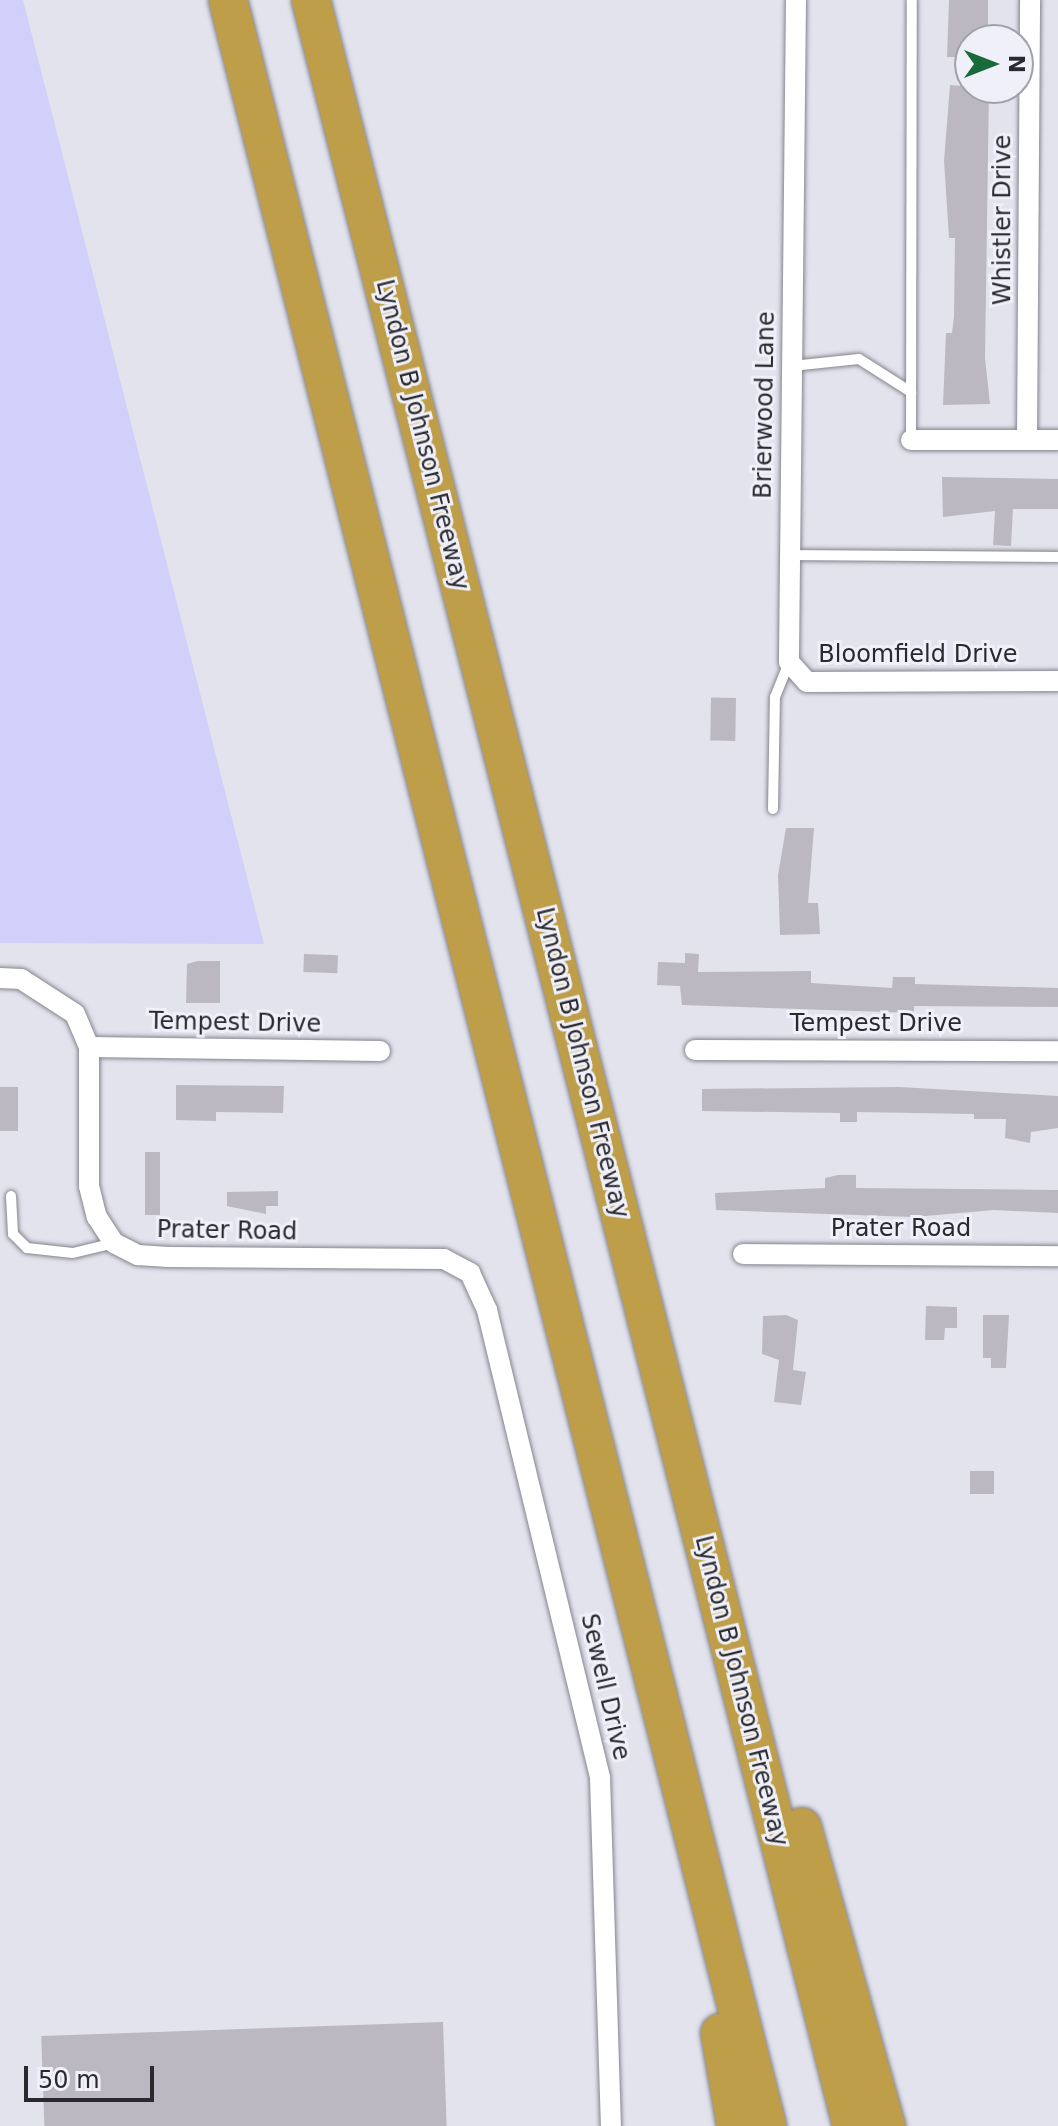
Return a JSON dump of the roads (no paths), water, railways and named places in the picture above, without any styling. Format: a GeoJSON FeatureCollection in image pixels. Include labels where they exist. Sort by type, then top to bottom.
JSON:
{"type":"FeatureCollection","features":[{"type":"Feature","properties":{"kind":"highway"},"geometry":{"type":"LineString","coordinates":[[228,0],[767,2126]]}},
{"type":"Feature","properties":{"kind":"highway","name":"Lyndon B Johnson Freeway"},"geometry":{"type":"LineString","coordinates":[[311,0],[852,2126]]}},
{"type":"Feature","properties":{"kind":"highway"},"geometry":{"type":"LineString","coordinates":[[657,1359],[786,1771],[886,2126]]}},
{"type":"Feature","properties":{"kind":"highway"},"geometry":{"type":"LineString","coordinates":[[666,1726],[736,2126]]}},
{"type":"Feature","properties":{"kind":"street","name":"Brierwood Lane"},"geometry":{"type":"LineString","coordinates":[[789,662],[796,0]]}},
{"type":"Feature","properties":{"kind":"street","name":"Whistler Drive"},"geometry":{"type":"LineString","coordinates":[[1027,440],[1030,0]]}},
{"type":"Feature","properties":{"kind":"street"},"geometry":{"type":"LineString","coordinates":[[911,440],[1058,440]]}},
{"type":"Feature","properties":{"kind":"street","name":"Bloomfield Drive"},"geometry":{"type":"LineString","coordinates":[[789,662],[807,682],[1058,681]]}},
{"type":"Feature","properties":{"kind":"street"},"geometry":{"type":"LineString","coordinates":[[0,978],[21,979],[75,1014],[89,1047],[89,1186],[97,1217],[114,1243]]}},
{"type":"Feature","properties":{"kind":"street","name":"Tempest Drive"},"geometry":{"type":"LineString","coordinates":[[89,1047],[380,1051]]}},
{"type":"Feature","properties":{"kind":"street","name":"Tempest Drive"},"geometry":{"type":"LineString","coordinates":[[695,1050],[1058,1051]]}},
{"type":"Feature","properties":{"kind":"street","name":"Prater Road"},"geometry":{"type":"LineString","coordinates":[[114,1243],[138,1255],[168,1257],[444,1259],[470,1273]]}},
{"type":"Feature","properties":{"kind":"street","name":"Prater Road"},"geometry":{"type":"LineString","coordinates":[[743,1254],[1058,1256]]}},
{"type":"Feature","properties":{"kind":"street","name":"Sewell Drive"},"geometry":{"type":"LineString","coordinates":[[470,1273],[487,1310],[600,1778],[611,2126]]}},
{"type":"Feature","properties":{"kind":"lane"},"geometry":{"type":"LineString","coordinates":[[911,440],[912,0]]}},
{"type":"Feature","properties":{"kind":"lane"},"geometry":{"type":"LineString","coordinates":[[792,366],[859,359],[911,392]]}},
{"type":"Feature","properties":{"kind":"lane"},"geometry":{"type":"LineString","coordinates":[[790,555],[1058,557]]}},
{"type":"Feature","properties":{"kind":"lane","name":"Brierwood Lane"},"geometry":{"type":"LineString","coordinates":[[773,809],[775,697],[789,662]]}},
{"type":"Feature","properties":{"kind":"lane"},"geometry":{"type":"LineString","coordinates":[[11,1196],[13,1234],[27,1248],[73,1253],[114,1243]]}}]}
